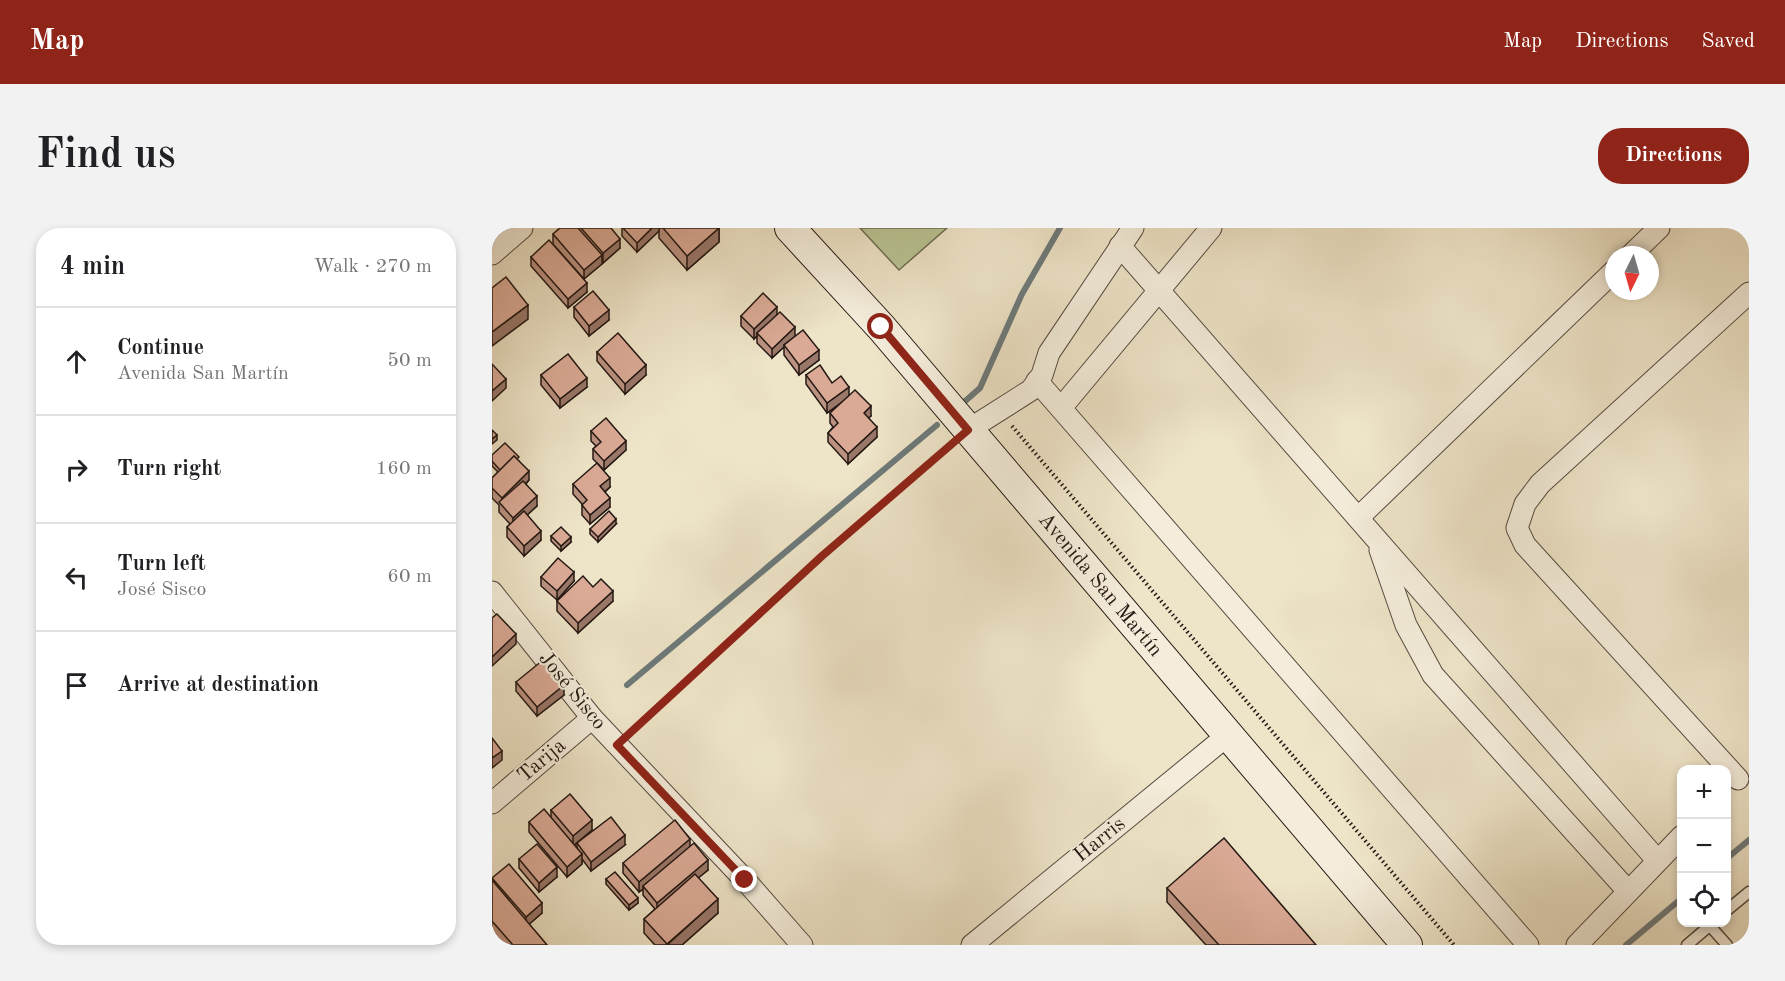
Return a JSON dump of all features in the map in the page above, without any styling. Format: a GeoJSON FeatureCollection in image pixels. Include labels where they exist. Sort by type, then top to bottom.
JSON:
{"type":"FeatureCollection","features":[{"type":"Feature","properties":{"kind":"street"},"geometry":{"type":"LineString","coordinates":[[492,254],[522,228]]}},
{"type":"Feature","properties":{"kind":"street","name":"Avenida San Martín"},"geometry":{"type":"LineString","coordinates":[[790,228],[881,327],[1407,945]]}},
{"type":"Feature","properties":{"kind":"street"},"geometry":{"type":"LineString","coordinates":[[968,430],[1031,390],[1049,353],[1133,228]]}},
{"type":"Feature","properties":{"kind":"street"},"geometry":{"type":"LineString","coordinates":[[1061,408],[1211,228]]}},
{"type":"Feature","properties":{"kind":"street"},"geometry":{"type":"LineString","coordinates":[[1640,246],[1659,228]]}},
{"type":"Feature","properties":{"kind":"street"},"geometry":{"type":"LineString","coordinates":[[1120,246],[1657,860]]}},
{"type":"Feature","properties":{"kind":"street"},"geometry":{"type":"LineString","coordinates":[[1358,518],[1605,280]]}},
{"type":"Feature","properties":{"kind":"street"},"geometry":{"type":"LineString","coordinates":[[1738,779],[1525,545],[1517,528],[1525,504],[1540,484],[1749,293]]}},
{"type":"Feature","properties":{"kind":"street"},"geometry":{"type":"LineString","coordinates":[[1037,381],[1528,945]]}},
{"type":"Feature","properties":{"kind":"street"},"geometry":{"type":"LineString","coordinates":[[1376,538],[1406,625],[1433,675],[1627,890]]}},
{"type":"Feature","properties":{"kind":"street","name":"José Sisco"},"geometry":{"type":"LineString","coordinates":[[492,592],[592,718],[802,945]]}},
{"type":"Feature","properties":{"kind":"street","name":"Tarija"},"geometry":{"type":"LineString","coordinates":[[492,803],[592,718]]}},
{"type":"Feature","properties":{"kind":"street","name":"Harris"},"geometry":{"type":"LineString","coordinates":[[972,945],[1228,735]]}},
{"type":"Feature","properties":{"kind":"street"},"geometry":{"type":"LineString","coordinates":[[1577,945],[1627,890],[1677,841]]}},
{"type":"Feature","properties":{"kind":"lane"},"geometry":{"type":"LineString","coordinates":[[1731,907],[1749,892]]}},
{"type":"Feature","properties":{"kind":"lane"},"geometry":{"type":"LineString","coordinates":[[1688,945],[1709,927]]}},
{"type":"Feature","properties":{"kind":"lane"},"geometry":{"type":"LineString","coordinates":[[1714,927],[1727,945]]}},
{"type":"Feature","properties":{"kind":"path"},"geometry":{"type":"LineString","coordinates":[[1012,426],[1454,945]]}},
{"type":"Feature","properties":{"kind":"path"},"geometry":{"type":"LineString","coordinates":[[617,745],[822,556],[968,430]]}},
{"type":"Feature","properties":{"kind":"green space"},"geometry":{"type":"Polygon","coordinates":[[[860,228],[947,228],[899,270],[860,228]]]}},
{"type":"Feature","properties":{"kind":"building"},"geometry":{"type":"Polygon","coordinates":[[[560,228],[578,228],[602,255],[584,270],[553,234],[560,228]]]}},
{"type":"Feature","properties":{"kind":"building"},"geometry":{"type":"Polygon","coordinates":[[[581,228],[611,228],[620,239],[603,253],[581,228]]]}},
{"type":"Feature","properties":{"kind":"building"},"geometry":{"type":"Polygon","coordinates":[[[623,228],[652,228],[637,243],[623,228]]]}},
{"type":"Feature","properties":{"kind":"building"},"geometry":{"type":"Polygon","coordinates":[[[663,228],[719,228],[687,256],[663,228]]]}},
{"type":"Feature","properties":{"kind":"building"},"geometry":{"type":"Polygon","coordinates":[[[549,240],[587,283],[568,299],[531,257],[549,240]]]}},
{"type":"Feature","properties":{"kind":"building"},"geometry":{"type":"Polygon","coordinates":[[[506,277],[528,305],[492,332],[492,288],[506,277]]]}},
{"type":"Feature","properties":{"kind":"building"},"geometry":{"type":"Polygon","coordinates":[[[593,291],[609,310],[589,326],[574,307],[593,291]]]}},
{"type":"Feature","properties":{"kind":"building"},"geometry":{"type":"Polygon","coordinates":[[[763,293],[777,307],[754,329],[741,316],[763,293]]]}},
{"type":"Feature","properties":{"kind":"building"},"geometry":{"type":"Polygon","coordinates":[[[780,312],[795,327],[772,349],[757,333],[780,312]]]}},
{"type":"Feature","properties":{"kind":"building"},"geometry":{"type":"Polygon","coordinates":[[[803,330],[819,350],[799,365],[784,345],[803,330]]]}},
{"type":"Feature","properties":{"kind":"building"},"geometry":{"type":"Polygon","coordinates":[[[618,333],[646,365],[625,384],[597,352],[618,333]]]}},
{"type":"Feature","properties":{"kind":"building"},"geometry":{"type":"Polygon","coordinates":[[[568,354],[587,378],[560,399],[541,375],[568,354]]]}},
{"type":"Feature","properties":{"kind":"building"},"geometry":{"type":"Polygon","coordinates":[[[492,364],[506,379],[492,391],[492,364]]]}},
{"type":"Feature","properties":{"kind":"building"},"geometry":{"type":"Polygon","coordinates":[[[820,365],[832,383],[841,376],[849,387],[827,403],[806,375],[820,365]]]}},
{"type":"Feature","properties":{"kind":"building"},"geometry":{"type":"Polygon","coordinates":[[[855,390],[871,406],[864,413],[877,427],[848,454],[828,433],[838,423],[830,413],[855,390]]]}},
{"type":"Feature","properties":{"kind":"building"},"geometry":{"type":"Polygon","coordinates":[[[606,418],[626,441],[604,461],[593,449],[601,442],[591,431],[606,418]]]}},
{"type":"Feature","properties":{"kind":"building"},"geometry":{"type":"Polygon","coordinates":[[[505,443],[519,457],[517,459],[514,456],[500,470],[492,461],[492,455],[505,443]]]}},
{"type":"Feature","properties":{"kind":"building"},"geometry":{"type":"Polygon","coordinates":[[[514,456],[529,471],[502,498],[492,488],[492,478],[514,456]]]}},
{"type":"Feature","properties":{"kind":"building"},"geometry":{"type":"Polygon","coordinates":[[[597,463],[610,478],[600,486],[610,498],[590,515],[582,505],[587,500],[573,484],[597,463]]]}},
{"type":"Feature","properties":{"kind":"building"},"geometry":{"type":"Polygon","coordinates":[[[523,481],[537,496],[513,518],[499,502],[523,481]]]}},
{"type":"Feature","properties":{"kind":"building"},"geometry":{"type":"Polygon","coordinates":[[[524,511],[541,531],[524,546],[507,527],[524,511]]]}},
{"type":"Feature","properties":{"kind":"building"},"geometry":{"type":"Polygon","coordinates":[[[609,511],[616,519],[598,537],[590,529],[609,511]]]}},
{"type":"Feature","properties":{"kind":"building"},"geometry":{"type":"Polygon","coordinates":[[[561,527],[571,537],[561,546],[551,536],[561,527]]]}},
{"type":"Feature","properties":{"kind":"building"},"geometry":{"type":"Polygon","coordinates":[[[558,558],[574,572],[557,591],[541,577],[558,558]]]}},
{"type":"Feature","properties":{"kind":"building"},"geometry":{"type":"Polygon","coordinates":[[[583,576],[593,587],[601,579],[613,591],[578,623],[557,601],[583,576]]]}},
{"type":"Feature","properties":{"kind":"building"},"geometry":{"type":"Polygon","coordinates":[[[497,614],[516,634],[492,657],[492,618],[497,614]]]}},
{"type":"Feature","properties":{"kind":"building"},"geometry":{"type":"Polygon","coordinates":[[[543,660],[564,685],[537,707],[516,682],[543,660]]]}},
{"type":"Feature","properties":{"kind":"building"},"geometry":{"type":"Polygon","coordinates":[[[492,738],[502,751],[492,758],[492,738]]]}},
{"type":"Feature","properties":{"kind":"building"},"geometry":{"type":"Polygon","coordinates":[[[570,794],[592,820],[573,836],[551,810],[570,794]]]}},
{"type":"Feature","properties":{"kind":"building"},"geometry":{"type":"Polygon","coordinates":[[[544,809],[582,854],[567,867],[529,822],[544,809]]]}},
{"type":"Feature","properties":{"kind":"building"},"geometry":{"type":"Polygon","coordinates":[[[611,817],[625,835],[591,862],[577,843],[611,817]]]}},
{"type":"Feature","properties":{"kind":"building"},"geometry":{"type":"Polygon","coordinates":[[[675,820],[690,839],[639,882],[623,863],[675,820]]]}},
{"type":"Feature","properties":{"kind":"building"},"geometry":{"type":"Polygon","coordinates":[[[1224,838],[1316,945],[1219,945],[1167,888],[1224,838]]]}},
{"type":"Feature","properties":{"kind":"building"},"geometry":{"type":"Polygon","coordinates":[[[694,843],[708,860],[657,903],[643,886],[694,843]]]}},
{"type":"Feature","properties":{"kind":"building"},"geometry":{"type":"Polygon","coordinates":[[[537,844],[557,867],[539,883],[519,859],[537,844]]]}},
{"type":"Feature","properties":{"kind":"building"},"geometry":{"type":"Polygon","coordinates":[[[509,864],[542,903],[526,917],[492,878],[509,864]]]}},
{"type":"Feature","properties":{"kind":"building"},"geometry":{"type":"Polygon","coordinates":[[[615,872],[638,898],[629,905],[606,879],[615,872]]]}},
{"type":"Feature","properties":{"kind":"building"},"geometry":{"type":"Polygon","coordinates":[[[695,874],[718,899],[667,944],[644,919],[695,874]]]}},
{"type":"Feature","properties":{"kind":"building"},"geometry":{"type":"Polygon","coordinates":[[[492,880],[547,945],[513,945],[492,921],[492,880]]]}},
{"type":"Feature","properties":{"kind":"waterway"},"geometry":{"type":"LineString","coordinates":[[963,403],[980,388],[1022,294],[1060,228]]}},
{"type":"Feature","properties":{"kind":"waterway"},"geometry":{"type":"LineString","coordinates":[[627,685],[937,425]]}},
{"type":"Feature","properties":{"kind":"waterway"},"geometry":{"type":"LineString","coordinates":[[1731,855],[1749,840]]}},
{"type":"Feature","properties":{"kind":"waterway"},"geometry":{"type":"LineString","coordinates":[[1626,945],[1677,902]]}},
{"type":"Feature","properties":{"kind":"route"},"geometry":{"type":"LineString","coordinates":[[745,880],[617,745],[822,556],[968,430],[881,327]]}}]}
